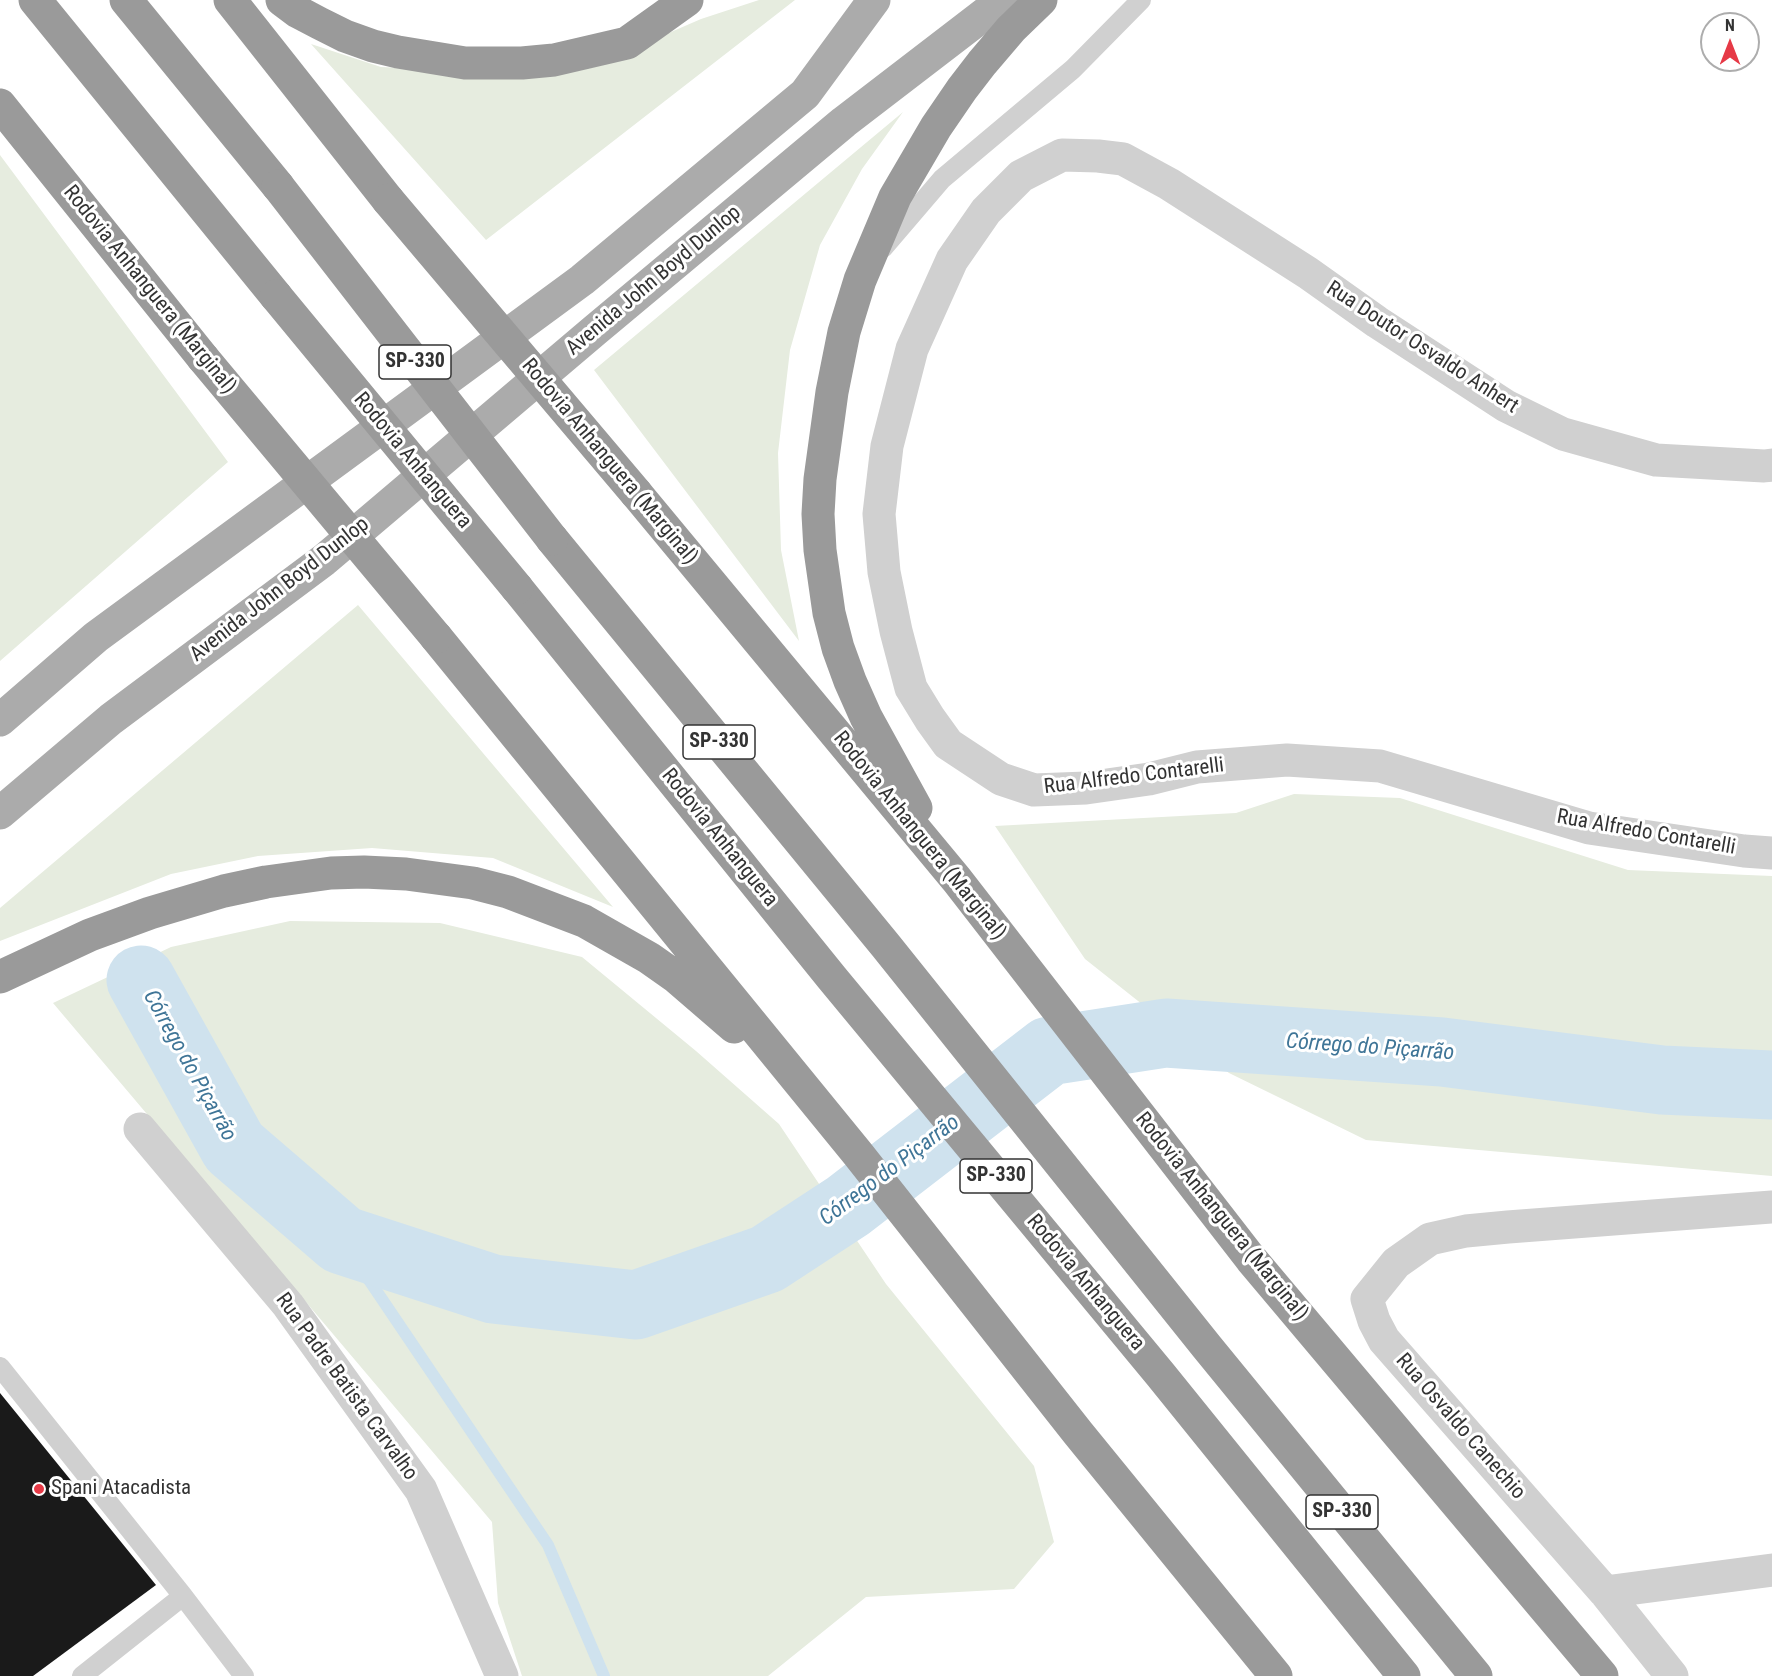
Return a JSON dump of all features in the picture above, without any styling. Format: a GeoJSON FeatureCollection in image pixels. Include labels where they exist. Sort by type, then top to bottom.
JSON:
{"type":"FeatureCollection","features":[{"type":"Feature","properties":{"kind":"highway","name":"Rodovia Anhanguera"},"geometry":{"type":"LineString","coordinates":[[35,0],[517,588],[832,978],[1160,1374],[1404,1676]]}},
{"type":"Feature","properties":{"kind":"highway","name":"SP-330"},"geometry":{"type":"LineString","coordinates":[[126,0],[278,186],[552,539],[886,946],[1207,1347],[1476,1676]]}},
{"type":"Feature","properties":{"kind":"highway","name":"Rodovia Anhanguera (Marginal)"},"geometry":{"type":"LineString","coordinates":[[230,0],[388,200],[957,880],[1251,1259],[1602,1676]]}},
{"type":"Feature","properties":{"kind":"highway"},"geometry":{"type":"LineString","coordinates":[[282,0],[319,23],[373,46],[433,59],[465,63],[493,63],[554,60],[627,43],[687,0]]}},
{"type":"Feature","properties":{"kind":"highway"},"geometry":{"type":"LineString","coordinates":[[957,880],[866,717],[838,648],[824,586],[818,514],[820,479],[844,332],[860,280],[895,197],[936,127],[982,63],[1011,29],[1041,0]]}},
{"type":"Feature","properties":{"kind":"highway","name":"Rodovia Anhanguera (Marginal)"},"geometry":{"type":"LineString","coordinates":[[0,105],[203,358],[436,637],[858,1154],[1078,1433],[1276,1676]]}},
{"type":"Feature","properties":{"kind":"highway"},"geometry":{"type":"LineString","coordinates":[[0,977],[90,935],[150,913],[187,901],[266,882],[331,873],[364,872],[440,878],[508,892],[584,921],[620,940],[649,958],[709,1005],[814,1100]]}},
{"type":"Feature","properties":{"kind":"main road"},"geometry":{"type":"LineString","coordinates":[[0,720],[96,637],[591,273],[805,94],[874,0]]}},
{"type":"Feature","properties":{"kind":"main road","name":"Avenida John Boyd Dunlop"},"geometry":{"type":"LineString","coordinates":[[0,813],[111,719],[324,560],[835,130],[1003,0]]}},
{"type":"Feature","properties":{"kind":"street","name":"Rua Alfredo Contarelli"},"geometry":{"type":"LineString","coordinates":[[1098,156],[1062,155],[1021,176],[986,212],[952,260],[912,349],[887,446],[879,514],[884,572],[896,631],[911,688],[948,744],[1001,779],[1034,790],[1086,788],[1149,779],[1197,767],[1287,760],[1380,766],[1589,828],[1744,851],[1772,853]]}},
{"type":"Feature","properties":{"kind":"street","name":"Rua Doutor Osvaldo Anhert"},"geometry":{"type":"LineString","coordinates":[[1098,156],[1123,159],[1169,184],[1308,273],[1377,322],[1506,406],[1563,434],[1656,460],[1772,465]]}},
{"type":"Feature","properties":{"kind":"street","name":"Rua Padre Batista Carvalho"},"geometry":{"type":"LineString","coordinates":[[140,1130],[288,1305],[422,1490],[502,1676]]}},
{"type":"Feature","properties":{"kind":"street","name":"Rua Osvaldo Canechio"},"geometry":{"type":"LineString","coordinates":[[1672,1676],[1605,1592],[1384,1340],[1374,1321],[1367,1299],[1396,1263],[1431,1239],[1466,1231],[1772,1207]]}},
{"type":"Feature","properties":{"kind":"street"},"geometry":{"type":"LineString","coordinates":[[1605,1592],[1772,1570]]}},
{"type":"Feature","properties":{"kind":"lane"},"geometry":{"type":"LineString","coordinates":[[860,280],[879,253],[942,179],[1072,69],[1141,0]]}},
{"type":"Feature","properties":{"kind":"lane"},"geometry":{"type":"LineString","coordinates":[[0,1367],[244,1676]]}},
{"type":"Feature","properties":{"kind":"lane"},"geometry":{"type":"LineString","coordinates":[[82,1676],[183,1596]]}},
{"type":"Feature","properties":{"kind":"shaded area"},"geometry":{"type":"Polygon","coordinates":[[[759,0],[795,0],[486,240],[311,44],[381,67],[496,72],[641,45],[701,19],[759,0]]]}},
{"type":"Feature","properties":{"kind":"shaded area"},"geometry":{"type":"Polygon","coordinates":[[[903,112],[862,169],[820,245],[790,350],[778,453],[781,550],[799,641],[594,370],[903,112]]]}},
{"type":"Feature","properties":{"kind":"shaded area"},"geometry":{"type":"Polygon","coordinates":[[[0,155],[228,462],[0,661],[0,155]]]}},
{"type":"Feature","properties":{"kind":"shaded area"},"geometry":{"type":"Polygon","coordinates":[[[358,605],[613,907],[493,858],[372,848],[258,856],[171,874],[0,941],[0,908],[358,605]]]}},
{"type":"Feature","properties":{"kind":"shaded area"},"geometry":{"type":"Polygon","coordinates":[[[1294,794],[1400,798],[1628,870],[1772,876],[1772,1176],[1366,1140],[1229,1073],[1085,959],[995,826],[1236,813],[1294,794]]]}},
{"type":"Feature","properties":{"kind":"shaded area"},"geometry":{"type":"Polygon","coordinates":[[[290,921],[440,923],[582,957],[696,1051],[779,1124],[886,1284],[1034,1466],[1054,1542],[1014,1589],[866,1597],[768,1676],[522,1676],[498,1603],[492,1522],[53,1003],[171,947],[290,921]]]}},
{"type":"Feature","properties":{"kind":"building","name":"Spani Atacadista"},"geometry":{"type":"Polygon","coordinates":[[[0,1393],[156,1585],[33,1676],[0,1676],[0,1393]]]}},
{"type":"Feature","properties":{"kind":"waterway","name":"Córrego do Piçarrão"},"geometry":{"type":"LineString","coordinates":[[141,980],[234,1147],[342,1240],[493,1289],[636,1305],[767,1259],[848,1206],[1049,1051],[1166,1033],[1442,1052],[1662,1080],[1772,1085]]}},
{"type":"Feature","properties":{"kind":"waterway"},"geometry":{"type":"LineString","coordinates":[[342,1240],[548,1545],[604,1676]]}},
{"type":"Feature","properties":{"kind":"place","name":"Spani Atacadista"},"geometry":{"type":"Point","coordinates":[39,1489]}}]}
